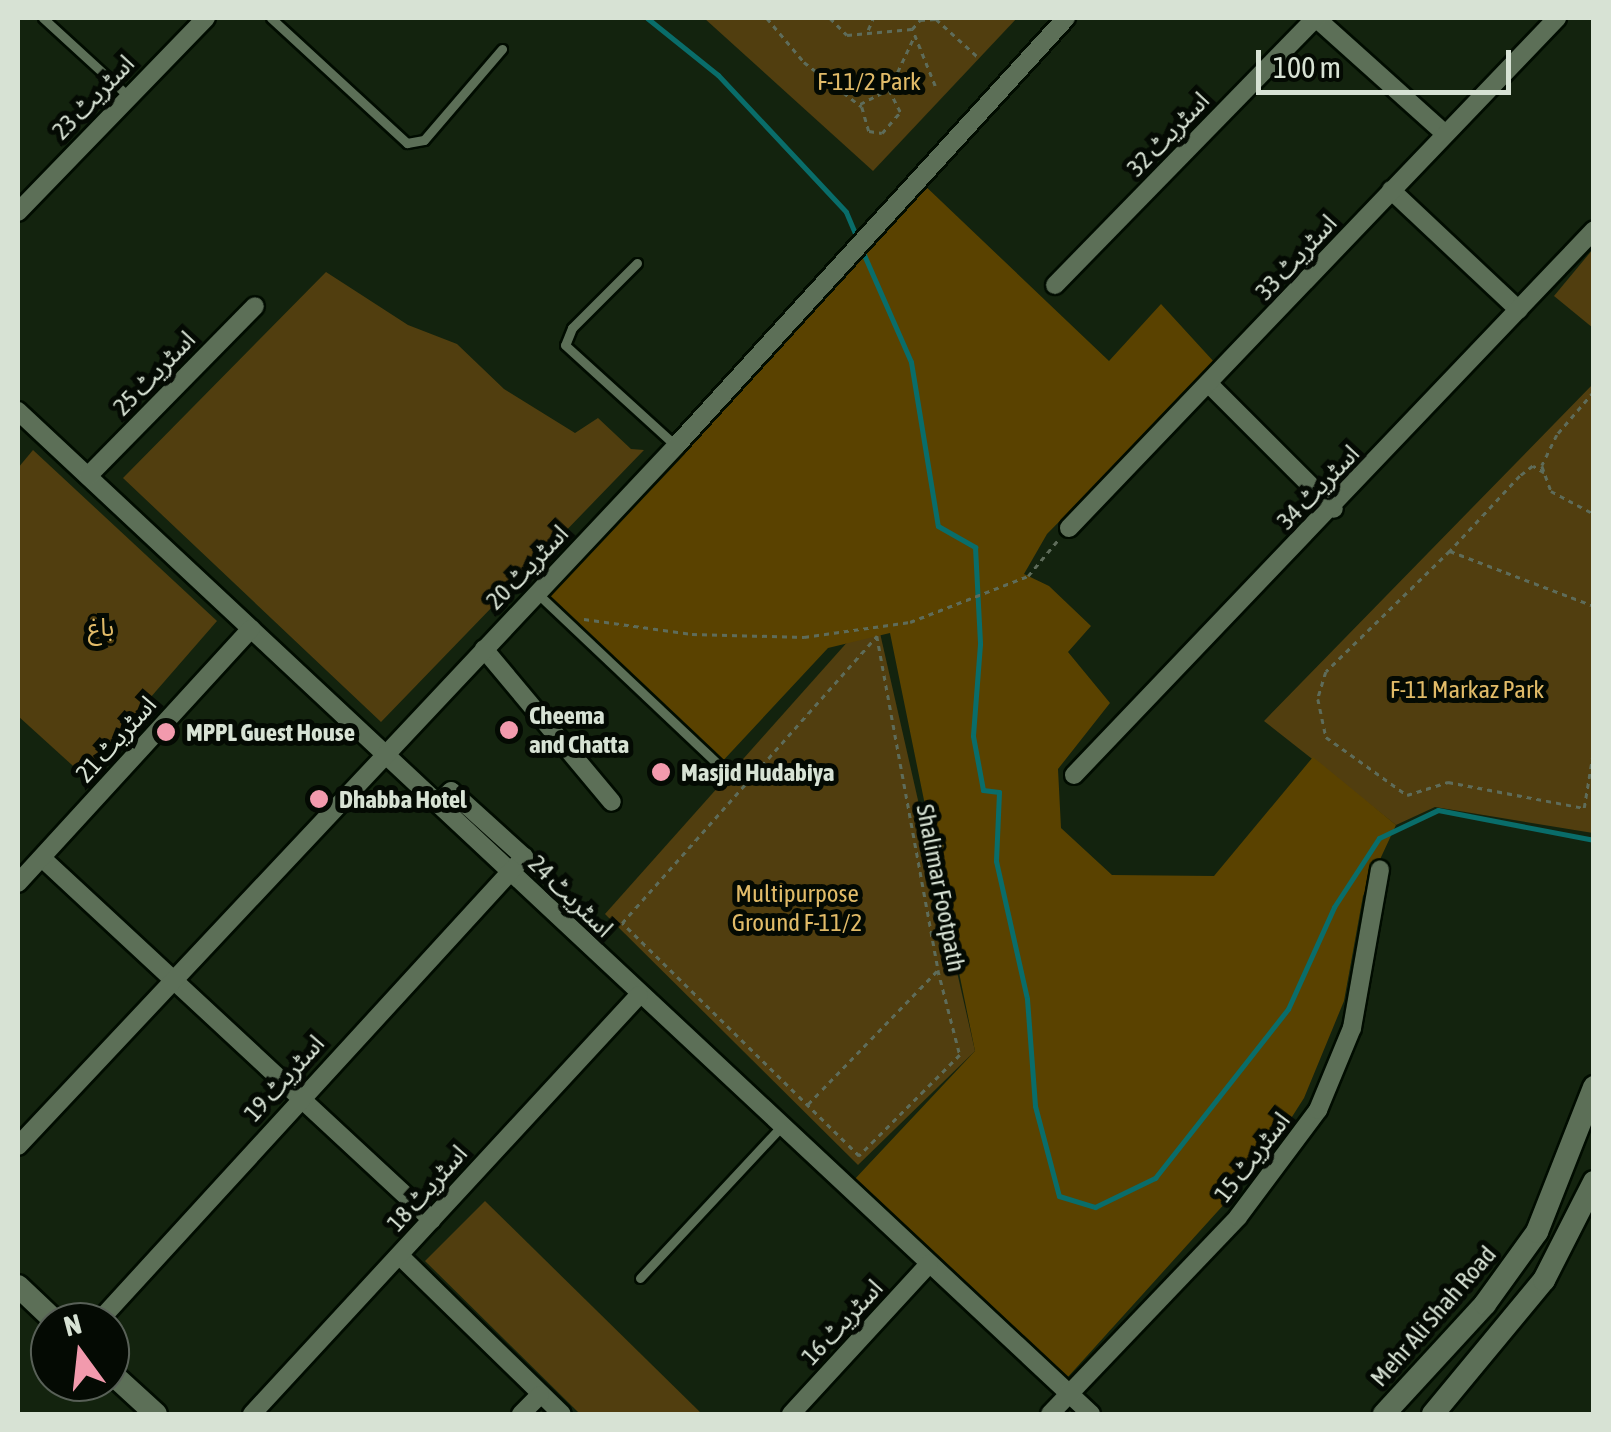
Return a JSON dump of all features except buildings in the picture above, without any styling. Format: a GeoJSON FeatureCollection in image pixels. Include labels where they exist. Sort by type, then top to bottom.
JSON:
{"type":"FeatureCollection","features":[{"type":"Feature","properties":{"kind":"street","name":"اسٹریٹ 23"},"geometry":{"type":"LineString","coordinates":[[18,212],[206,18]]}},
{"type":"Feature","properties":{"kind":"street","name":"اسٹریٹ 20"},"geometry":{"type":"LineString","coordinates":[[18,1146],[383,752],[676,446],[808,296],[886,217],[1066,18]]}},
{"type":"Feature","properties":{"kind":"street"},"geometry":{"type":"LineString","coordinates":[[1316,18],[1444,133]]}},
{"type":"Feature","properties":{"kind":"street","name":"اسٹریٹ 32"},"geometry":{"type":"LineString","coordinates":[[1054,285],[1316,18]]}},
{"type":"Feature","properties":{"kind":"street","name":"اسٹریٹ 33"},"geometry":{"type":"LineString","coordinates":[[1069,528],[1210,385],[1444,133],[1557,18]]}},
{"type":"Feature","properties":{"kind":"street"},"geometry":{"type":"LineString","coordinates":[[1391,190],[1519,310]]}},
{"type":"Feature","properties":{"kind":"street","name":"اسٹریٹ 34"},"geometry":{"type":"LineString","coordinates":[[1074,774],[1334,509],[1594,230]]}},
{"type":"Feature","properties":{"kind":"street","name":"اسٹریٹ 25"},"geometry":{"type":"LineString","coordinates":[[88,476],[255,306]]}},
{"type":"Feature","properties":{"kind":"street"},"geometry":{"type":"LineString","coordinates":[[1210,385],[1334,509]]}},
{"type":"Feature","properties":{"kind":"street","name":"اسٹریٹ 24"},"geometry":{"type":"LineString","coordinates":[[18,411],[1091,1414]]}},
{"type":"Feature","properties":{"kind":"street","name":"اسٹریٹ 21"},"geometry":{"type":"LineString","coordinates":[[18,884],[251,629]]}},
{"type":"Feature","properties":{"kind":"street"},"geometry":{"type":"LineString","coordinates":[[484,648],[612,802]]}},
{"type":"Feature","properties":{"kind":"street"},"geometry":{"type":"LineString","coordinates":[[42,858],[432,1220]]}},
{"type":"Feature","properties":{"kind":"street","name":"اسٹریٹ 15"},"geometry":{"type":"LineString","coordinates":[[1050,1414],[1267,1184],[1318,1110],[1352,1028],[1380,869]]}},
{"type":"Feature","properties":{"kind":"street","name":"اسٹریٹ 19"},"geometry":{"type":"LineString","coordinates":[[116,1302],[509,871]]}},
{"type":"Feature","properties":{"kind":"street","name":"اسٹریٹ 18"},"geometry":{"type":"LineString","coordinates":[[252,1414],[639,995]]}},
{"type":"Feature","properties":{"kind":"street","name":"Mehr Ali Shah Road"},"geometry":{"type":"LineString","coordinates":[[1384,1414],[1485,1304],[1537,1232],[1594,1087]]}},
{"type":"Feature","properties":{"kind":"street"},"geometry":{"type":"LineString","coordinates":[[1433,1414],[1544,1280],[1594,1182]]}},
{"type":"Feature","properties":{"kind":"street"},"geometry":{"type":"LineString","coordinates":[[400,1256],[562,1414]]}},
{"type":"Feature","properties":{"kind":"street","name":"اسٹریٹ 16"},"geometry":{"type":"LineString","coordinates":[[791,1414],[929,1264]]}},
{"type":"Feature","properties":{"kind":"street"},"geometry":{"type":"LineString","coordinates":[[130,1390],[156,1414]]}},
{"type":"Feature","properties":{"kind":"street"},"geometry":{"type":"LineString","coordinates":[[522,1414],[540,1395]]}},
{"type":"Feature","properties":{"kind":"lane"},"geometry":{"type":"LineString","coordinates":[[43,18],[127,96]]}},
{"type":"Feature","properties":{"kind":"lane"},"geometry":{"type":"LineString","coordinates":[[270,18],[407,143],[424,140],[502,50]]}},
{"type":"Feature","properties":{"kind":"lane"},"geometry":{"type":"LineString","coordinates":[[638,263],[572,328],[565,345],[676,446]]}},
{"type":"Feature","properties":{"kind":"lane"},"geometry":{"type":"LineString","coordinates":[[536,593],[720,765]]}},
{"type":"Feature","properties":{"kind":"lane"},"geometry":{"type":"LineString","coordinates":[[640,1278],[781,1127]]}},
{"type":"Feature","properties":{"kind":"path"},"geometry":{"type":"LineString","coordinates":[[767,18],[804,62],[859,105],[862,122],[882,133],[900,112],[890,90]]}},
{"type":"Feature","properties":{"kind":"path"},"geometry":{"type":"LineString","coordinates":[[830,18],[847,35],[912,29]]}},
{"type":"Feature","properties":{"kind":"path"},"geometry":{"type":"LineString","coordinates":[[868,31],[873,18]]}},
{"type":"Feature","properties":{"kind":"path"},"geometry":{"type":"LineString","coordinates":[[935,86],[913,40],[912,29],[920,19],[936,18],[979,58]]}},
{"type":"Feature","properties":{"kind":"path"},"geometry":{"type":"LineString","coordinates":[[859,105],[890,90],[913,40]]}},
{"type":"Feature","properties":{"kind":"path"},"geometry":{"type":"LineString","coordinates":[[1544,474],[1557,434],[1594,392]]}},
{"type":"Feature","properties":{"kind":"path"},"geometry":{"type":"LineString","coordinates":[[1594,514],[1560,499],[1544,474],[1533,466],[1326,672],[1318,699],[1326,737],[1407,795],[1448,782],[1584,808],[1594,747]]}},
{"type":"Feature","properties":{"kind":"path"},"geometry":{"type":"LineString","coordinates":[[580,618],[692,634],[804,637],[946,612],[1028,576],[1069,528]]}},
{"type":"Feature","properties":{"kind":"path"},"geometry":{"type":"LineString","coordinates":[[1450,551],[1594,606]]}},
{"type":"Feature","properties":{"kind":"path","name":"Shalimar Footpath"},"geometry":{"type":"LineString","coordinates":[[877,636],[938,970],[960,1055],[859,1156],[806,1106],[622,923],[877,636]]}},
{"type":"Feature","properties":{"kind":"path"},"geometry":{"type":"LineString","coordinates":[[806,1106],[938,970]]}},
{"type":"Feature","properties":{"kind":"green space","name":"F-11/2 Park"},"geometry":{"type":"Polygon","coordinates":[[[704,18],[1017,18],[873,171],[704,18]]]}},
{"type":"Feature","properties":{"kind":"green space"},"geometry":{"type":"Polygon","coordinates":[[[1593,249],[1594,328],[1554,296],[1593,249]]]}},
{"type":"Feature","properties":{"kind":"green space"},"geometry":{"type":"Polygon","coordinates":[[[326,272],[408,325],[457,344],[504,389],[575,433],[598,418],[631,449],[644,450],[381,722],[123,478],[326,272]]]}},
{"type":"Feature","properties":{"kind":"green space","name":"F-11 Markaz Park"},"geometry":{"type":"Polygon","coordinates":[[[1593,384],[1593,833],[1435,807],[1396,825],[1264,721],[1593,384]]]}},
{"type":"Feature","properties":{"kind":"green space","name":"باغ"},"geometry":{"type":"Polygon","coordinates":[[[33,450],[217,621],[83,775],[18,716],[18,468],[33,450]]]}},
{"type":"Feature","properties":{"kind":"green space","name":"Multipurpose Ground F-11/2"},"geometry":{"type":"Polygon","coordinates":[[[875,611],[975,1051],[858,1165],[605,914],[875,611]]]}},
{"type":"Feature","properties":{"kind":"green space"},"geometry":{"type":"Polygon","coordinates":[[[485,1201],[702,1414],[580,1414],[425,1261],[485,1201]]]}},
{"type":"Feature","properties":{"kind":"shaded area"},"geometry":{"type":"Polygon","coordinates":[[[920,181],[1109,361],[1161,304],[1215,363],[1047,534],[1024,574],[1049,586],[1091,626],[1068,652],[1110,703],[1058,769],[1061,828],[1112,875],[1214,876],[1313,757],[1396,825],[1363,896],[1344,1001],[1304,1098],[1265,1159],[1067,1378],[853,1181],[975,1051],[890,633],[828,648],[719,765],[537,593],[920,181]]]}},
{"type":"Feature","properties":{"kind":"waterway"},"geometry":{"type":"LineString","coordinates":[[647,18],[718,75],[846,212],[857,238]]}},
{"type":"Feature","properties":{"kind":"waterway"},"geometry":{"type":"LineString","coordinates":[[861,248],[911,362],[938,526],[975,547],[980,644],[973,736],[983,790],[999,792],[996,861],[1027,999],[1035,1106],[1059,1196],[1095,1207],[1155,1178],[1288,1009],[1334,907],[1379,838],[1438,810],[1594,840]]}},
{"type":"Feature","properties":{"kind":"place","name":"Cheema and Chatta"},"geometry":{"type":"Point","coordinates":[509,730]}},
{"type":"Feature","properties":{"kind":"place","name":"MPPL Guest House"},"geometry":{"type":"Point","coordinates":[166,732]}},
{"type":"Feature","properties":{"kind":"place","name":"Masjid Hudabiya"},"geometry":{"type":"Point","coordinates":[661,772]}},
{"type":"Feature","properties":{"kind":"place","name":"Dhabba Hotel"},"geometry":{"type":"Point","coordinates":[319,799]}}]}
